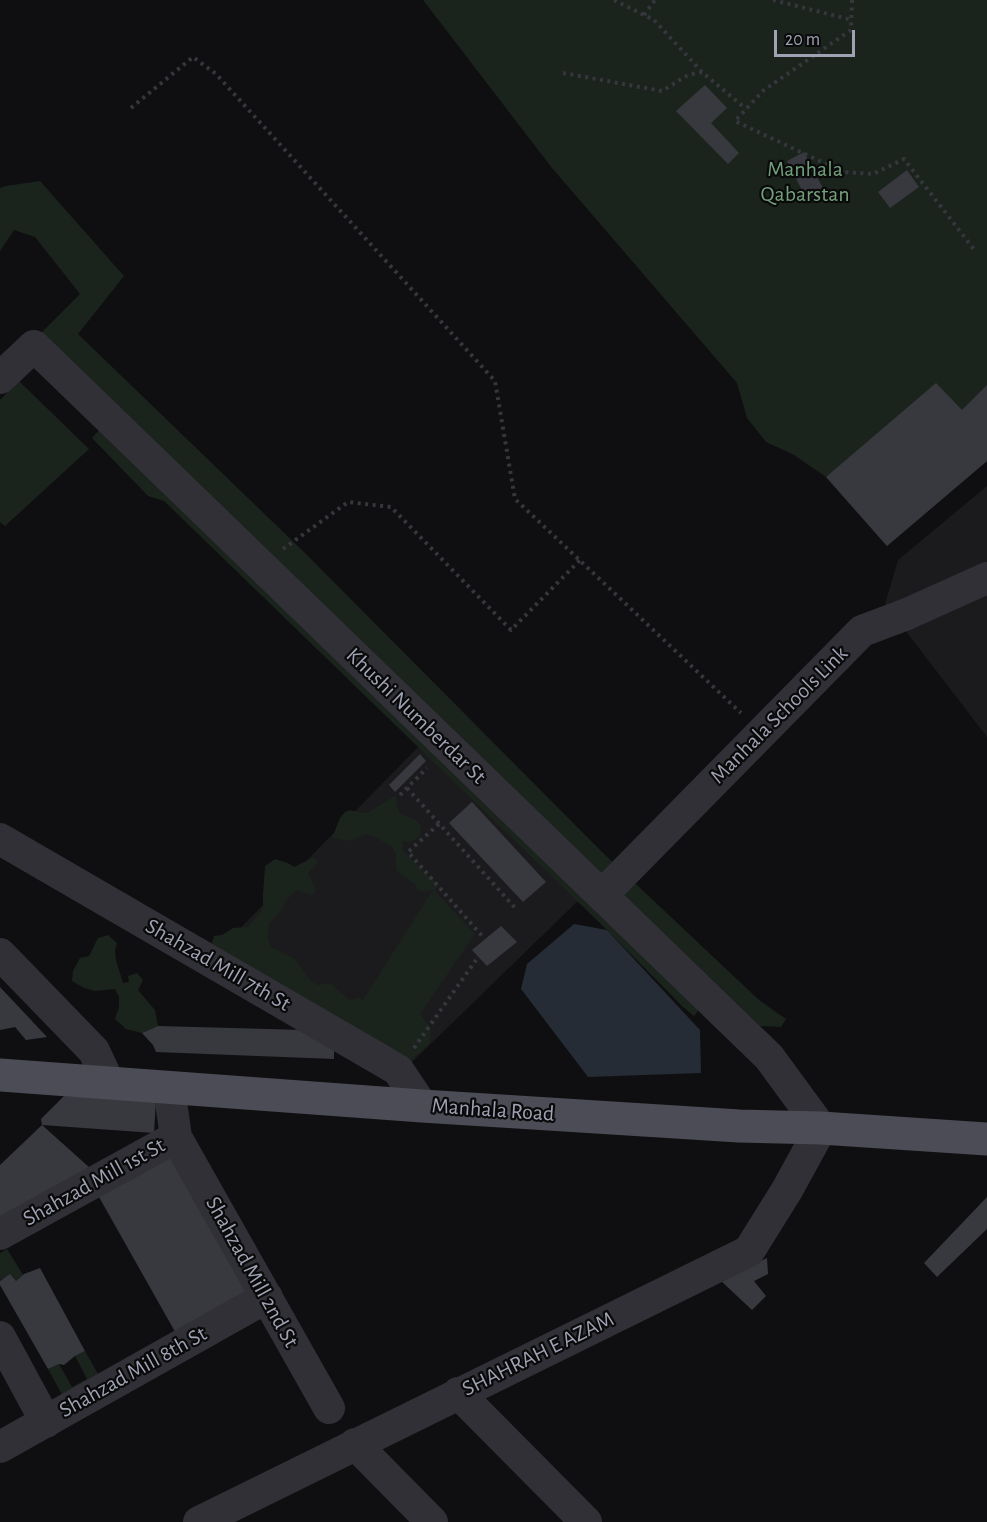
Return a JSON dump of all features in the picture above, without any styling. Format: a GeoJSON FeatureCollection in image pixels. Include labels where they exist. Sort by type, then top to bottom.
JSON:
{"type":"FeatureCollection","features":[{"type":"Feature","properties":{"kind":"main road","name":"Manhala Road"},"geometry":{"type":"LineString","coordinates":[[0,1075],[422,1106],[739,1126],[821,1128],[987,1138]]}},
{"type":"Feature","properties":{"kind":"street","name":"Khushi Numberdar St"},"geometry":{"type":"LineString","coordinates":[[0,378],[34,346],[769,1058],[821,1128]]}},
{"type":"Feature","properties":{"kind":"street","name":"Manhala Schools Link"},"geometry":{"type":"LineString","coordinates":[[602,895],[862,631],[987,579]]}},
{"type":"Feature","properties":{"kind":"street","name":"Shahzad Mill 7th St"},"geometry":{"type":"LineString","coordinates":[[0,840],[398,1070],[422,1106]]}},
{"type":"Feature","properties":{"kind":"street"},"geometry":{"type":"LineString","coordinates":[[0,954],[94,1051],[109,1083]]}},
{"type":"Feature","properties":{"kind":"street","name":"Shahzad Mill 1st St"},"geometry":{"type":"LineString","coordinates":[[0,1234],[176,1137],[169,1088]]}},
{"type":"Feature","properties":{"kind":"street","name":"SHAHRAH E AZAM"},"geometry":{"type":"LineString","coordinates":[[199,1522],[749,1251],[787,1190],[821,1128]]}},
{"type":"Feature","properties":{"kind":"street","name":"Shahzad Mill 2nd St"},"geometry":{"type":"LineString","coordinates":[[176,1137],[329,1408]]}},
{"type":"Feature","properties":{"kind":"street","name":"Shahzad Mill 8th St"},"geometry":{"type":"LineString","coordinates":[[0,1447],[267,1297]]}},
{"type":"Feature","properties":{"kind":"street"},"geometry":{"type":"LineString","coordinates":[[0,1337],[46,1422]]}},
{"type":"Feature","properties":{"kind":"street"},"geometry":{"type":"LineString","coordinates":[[458,1393],[586,1522]]}},
{"type":"Feature","properties":{"kind":"street"},"geometry":{"type":"LineString","coordinates":[[355,1444],[432,1522]]}},
{"type":"Feature","properties":{"kind":"path"},"geometry":{"type":"LineString","coordinates":[[614,0],[654,20],[702,72],[746,109]]}},
{"type":"Feature","properties":{"kind":"path"},"geometry":{"type":"LineString","coordinates":[[644,15],[655,0]]}},
{"type":"Feature","properties":{"kind":"path"},"geometry":{"type":"LineString","coordinates":[[773,0],[852,20]]}},
{"type":"Feature","properties":{"kind":"path"},"geometry":{"type":"LineString","coordinates":[[852,0],[851,30],[764,90],[735,121],[843,172],[873,174],[904,159],[976,252]]}},
{"type":"Feature","properties":{"kind":"path"},"geometry":{"type":"LineString","coordinates":[[131,108],[193,57],[216,74],[495,381],[516,500],[761,732]]}},
{"type":"Feature","properties":{"kind":"path"},"geometry":{"type":"LineString","coordinates":[[563,73],[662,91],[688,75],[702,72]]}},
{"type":"Feature","properties":{"kind":"path"},"geometry":{"type":"LineString","coordinates":[[261,565],[348,502],[391,507],[511,630],[580,561]]}},
{"type":"Feature","properties":{"kind":"path"},"geometry":{"type":"LineString","coordinates":[[400,795],[430,765]]}},
{"type":"Feature","properties":{"kind":"path"},"geometry":{"type":"LineString","coordinates":[[407,788],[517,910]]}},
{"type":"Feature","properties":{"kind":"path"},"geometry":{"type":"LineString","coordinates":[[439,824],[408,852],[483,937]]}},
{"type":"Feature","properties":{"kind":"path"},"geometry":{"type":"LineString","coordinates":[[398,1070],[476,960]]}},
{"type":"Feature","properties":{"kind":"shaded area"},"geometry":{"type":"Polygon","coordinates":[[[987,486],[987,737],[885,604],[898,560],[987,486]]]}},
{"type":"Feature","properties":{"kind":"shaded area"},"geometry":{"type":"Polygon","coordinates":[[[425,740],[584,895],[405,1069],[211,958],[425,740]]]}},
{"type":"Feature","properties":{"kind":"shaded area"},"geometry":{"type":"Polygon","coordinates":[[[574,924],[607,930],[700,1030],[701,1073],[588,1077],[521,989],[527,964],[574,924]]]}},
{"type":"Feature","properties":{"kind":"green space","name":"Manhala Qabarstan"},"geometry":{"type":"Polygon","coordinates":[[[423,0],[987,0],[987,461],[887,546],[826,477],[794,455],[766,442],[747,418],[737,383],[552,168],[423,0]]]}},
{"type":"Feature","properties":{"kind":"green space"},"geometry":{"type":"Polygon","coordinates":[[[40,181],[124,276],[78,334],[304,552],[602,852],[759,1000],[786,1019],[781,1027],[760,1026],[41,333],[80,294],[35,237],[14,230],[0,251],[0,188],[40,181]]]}},
{"type":"Feature","properties":{"kind":"green space"},"geometry":{"type":"Polygon","coordinates":[[[19,381],[89,449],[5,526],[0,522],[0,400],[19,381]]]}},
{"type":"Feature","properties":{"kind":"green space"},"geometry":{"type":"Polygon","coordinates":[[[102,427],[702,1006],[694,1016],[164,501],[148,496],[92,438],[102,427]]]}},
{"type":"Feature","properties":{"kind":"green space"},"geometry":{"type":"Polygon","coordinates":[[[396,795],[400,814],[416,820],[421,826],[420,836],[411,842],[403,841],[403,851],[429,876],[433,877],[435,884],[440,885],[434,890],[475,934],[420,1014],[431,1028],[430,1043],[407,1064],[209,953],[214,936],[222,935],[233,928],[248,927],[263,909],[265,866],[275,859],[294,867],[314,857],[318,862],[308,873],[316,891],[311,895],[296,890],[286,900],[280,912],[269,923],[268,938],[271,947],[295,959],[311,981],[317,985],[330,983],[349,1000],[359,998],[363,1000],[433,890],[422,892],[417,889],[416,884],[396,869],[396,854],[392,847],[375,837],[365,834],[352,841],[332,838],[345,812],[350,810],[369,812],[396,795]]]}},
{"type":"Feature","properties":{"kind":"green space"},"geometry":{"type":"Polygon","coordinates":[[[108,935],[117,943],[116,960],[123,983],[129,982],[128,976],[137,973],[143,980],[138,990],[155,1010],[158,1026],[142,1033],[126,1029],[115,1019],[119,997],[115,989],[95,991],[72,981],[73,971],[80,958],[89,956],[98,938],[108,935]]]}},
{"type":"Feature","properties":{"kind":"green space"},"geometry":{"type":"Polygon","coordinates":[[[7,1249],[23,1275],[16,1281],[10,1275],[0,1280],[0,1253],[7,1249]]]}},
{"type":"Feature","properties":{"kind":"green space"},"geometry":{"type":"Polygon","coordinates":[[[85,1351],[102,1381],[65,1400],[48,1369],[59,1364],[72,1387],[87,1379],[75,1356],[85,1351]]]}},
{"type":"Feature","properties":{"kind":"building"},"geometry":{"type":"Polygon","coordinates":[[[705,85],[727,108],[711,123],[739,153],[728,164],[676,111],[705,85]]]}},
{"type":"Feature","properties":{"kind":"building"},"geometry":{"type":"Polygon","coordinates":[[[804,152],[825,192],[807,200],[787,161],[804,152]]]}},
{"type":"Feature","properties":{"kind":"building"},"geometry":{"type":"Polygon","coordinates":[[[907,170],[919,187],[890,208],[878,192],[907,170]]]}},
{"type":"Feature","properties":{"kind":"building"},"geometry":{"type":"Polygon","coordinates":[[[936,383],[962,410],[987,385],[987,461],[887,546],[826,477],[936,383]]]}},
{"type":"Feature","properties":{"kind":"building"},"geometry":{"type":"Polygon","coordinates":[[[420,754],[426,761],[395,792],[389,785],[420,754]]]}},
{"type":"Feature","properties":{"kind":"building"},"geometry":{"type":"Polygon","coordinates":[[[472,802],[546,882],[523,902],[449,823],[472,802]]]}},
{"type":"Feature","properties":{"kind":"building"},"geometry":{"type":"Polygon","coordinates":[[[501,926],[517,942],[487,966],[472,950],[501,926]]]}},
{"type":"Feature","properties":{"kind":"building"},"geometry":{"type":"Polygon","coordinates":[[[0,987],[47,1037],[26,1040],[15,1027],[0,1030],[0,987]]]}},
{"type":"Feature","properties":{"kind":"building"},"geometry":{"type":"Polygon","coordinates":[[[158,1026],[304,1030],[334,1038],[334,1059],[156,1052],[142,1033],[158,1026]]]}},
{"type":"Feature","properties":{"kind":"building"},"geometry":{"type":"Polygon","coordinates":[[[64,1096],[156,1100],[154,1133],[42,1125],[41,1119],[64,1096]]]}},
{"type":"Feature","properties":{"kind":"building"},"geometry":{"type":"Polygon","coordinates":[[[42,1125],[90,1168],[0,1221],[0,1165],[42,1125]]]}},
{"type":"Feature","properties":{"kind":"building"},"geometry":{"type":"Polygon","coordinates":[[[174,1154],[253,1296],[178,1337],[99,1197],[174,1154]]]}},
{"type":"Feature","properties":{"kind":"building"},"geometry":{"type":"Polygon","coordinates":[[[987,1197],[987,1229],[937,1277],[924,1263],[987,1197]]]}},
{"type":"Feature","properties":{"kind":"building"},"geometry":{"type":"Polygon","coordinates":[[[767,1258],[768,1274],[754,1281],[766,1296],[752,1310],[720,1280],[767,1258]]]}},
{"type":"Feature","properties":{"kind":"building"},"geometry":{"type":"Polygon","coordinates":[[[40,1268],[85,1351],[64,1365],[59,1364],[48,1369],[0,1285],[0,1281],[10,1274],[16,1281],[24,1274],[40,1268]]]}}]}
